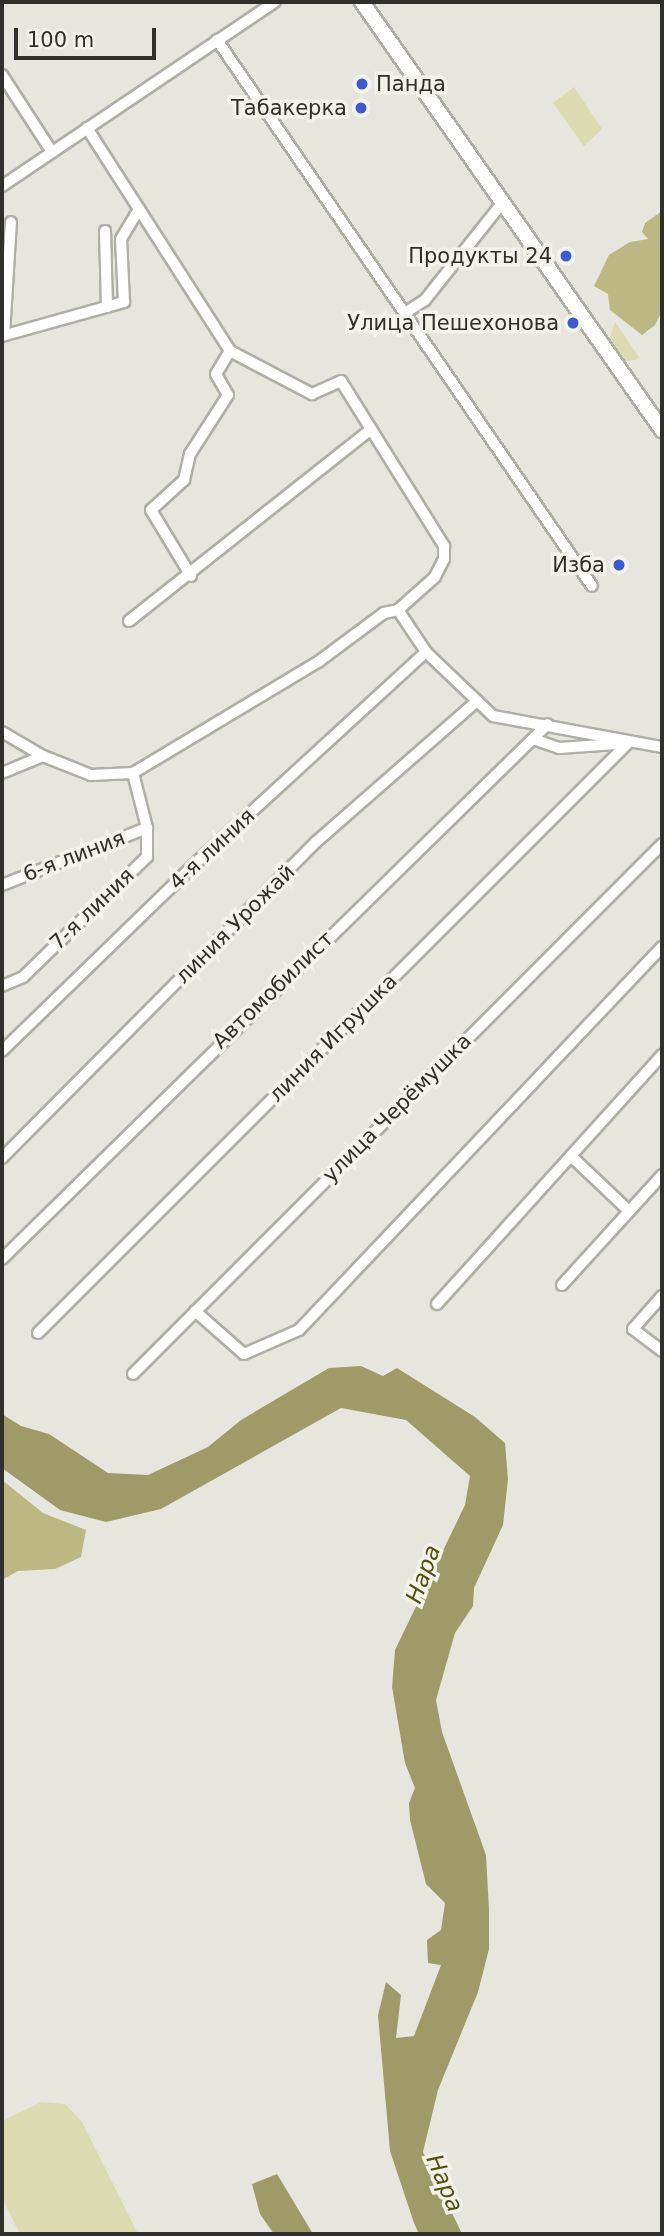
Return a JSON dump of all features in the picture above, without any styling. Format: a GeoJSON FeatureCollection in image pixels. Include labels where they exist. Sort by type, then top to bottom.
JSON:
{"type":"FeatureCollection","features":[{"type":"Feature","properties":{"kind":"main road"},"geometry":{"type":"LineString","coordinates":[[362,2],[662,430]]}},
{"type":"Feature","properties":{"kind":"street"},"geometry":{"type":"LineString","coordinates":[[2,186],[275,2]]}},
{"type":"Feature","properties":{"kind":"street"},"geometry":{"type":"LineString","coordinates":[[217,40],[592,586]]}},
{"type":"Feature","properties":{"kind":"street"},"geometry":{"type":"LineString","coordinates":[[2,75],[52,152]]}},
{"type":"Feature","properties":{"kind":"street"},"geometry":{"type":"LineString","coordinates":[[2,732],[43,756],[91,775],[133,773],[318,662],[384,613],[397,610],[435,577],[444,559],[444,546],[341,381],[312,394],[230,351],[88,128]]}},
{"type":"Feature","properties":{"kind":"street"},"geometry":{"type":"LineString","coordinates":[[405,313],[425,300],[503,202]]}},
{"type":"Feature","properties":{"kind":"street"},"geometry":{"type":"LineString","coordinates":[[11,222],[3,335],[124,302],[121,239],[139,209]]}},
{"type":"Feature","properties":{"kind":"street"},"geometry":{"type":"LineString","coordinates":[[105,231],[107,307]]}},
{"type":"Feature","properties":{"kind":"street"},"geometry":{"type":"LineString","coordinates":[[191,576],[150,510],[184,480],[190,454],[228,394],[216,374],[230,351]]}},
{"type":"Feature","properties":{"kind":"street"},"geometry":{"type":"LineString","coordinates":[[129,621],[191,576],[371,429]]}},
{"type":"Feature","properties":{"kind":"street"},"geometry":{"type":"LineString","coordinates":[[397,610],[426,652],[494,716],[548,724],[627,744]]}},
{"type":"Feature","properties":{"kind":"street","name":"4-я линия"},"geometry":{"type":"LineString","coordinates":[[2,1051],[200,859],[426,652]]}},
{"type":"Feature","properties":{"kind":"street","name":"линия Урожай"},"geometry":{"type":"LineString","coordinates":[[2,1158],[316,842],[477,701]]}},
{"type":"Feature","properties":{"kind":"street","name":"Автомобилист"},"geometry":{"type":"LineString","coordinates":[[2,1259],[548,724]]}},
{"type":"Feature","properties":{"kind":"street"},"geometry":{"type":"LineString","coordinates":[[533,739],[559,748],[627,744],[662,747]]}},
{"type":"Feature","properties":{"kind":"street","name":"линия Игрушка"},"geometry":{"type":"LineString","coordinates":[[38,1333],[627,744]]}},
{"type":"Feature","properties":{"kind":"street"},"geometry":{"type":"LineString","coordinates":[[2,773],[43,756]]}},
{"type":"Feature","properties":{"kind":"street","name":"7-я линия"},"geometry":{"type":"LineString","coordinates":[[2,986],[23,977],[147,857],[147,828],[133,773]]}},
{"type":"Feature","properties":{"kind":"street","name":"6-я линия"},"geometry":{"type":"LineString","coordinates":[[2,885],[147,828]]}},
{"type":"Feature","properties":{"kind":"street","name":"улица Черёмушка"},"geometry":{"type":"LineString","coordinates":[[133,1374],[662,844]]}},
{"type":"Feature","properties":{"kind":"street"},"geometry":{"type":"LineString","coordinates":[[195,1311],[244,1354],[299,1330],[662,947]]}},
{"type":"Feature","properties":{"kind":"street"},"geometry":{"type":"LineString","coordinates":[[438,1304],[662,1055]]}},
{"type":"Feature","properties":{"kind":"street"},"geometry":{"type":"LineString","coordinates":[[571,1156],[629,1212]]}},
{"type":"Feature","properties":{"kind":"street"},"geometry":{"type":"LineString","coordinates":[[562,1285],[662,1175]]}},
{"type":"Feature","properties":{"kind":"street"},"geometry":{"type":"LineString","coordinates":[[662,1296],[633,1329],[662,1351]]}},
{"type":"Feature","properties":{"kind":"shaded area"},"geometry":{"type":"Polygon","coordinates":[[[574,87],[602,129],[584,146],[553,103],[574,87]]]}},
{"type":"Feature","properties":{"kind":"shaded area"},"geometry":{"type":"Polygon","coordinates":[[[662,211],[662,311],[655,325],[642,335],[610,310],[608,294],[594,286],[609,255],[630,242],[648,239],[642,232],[645,223],[662,211]]]}},
{"type":"Feature","properties":{"kind":"shaded area"},"geometry":{"type":"Polygon","coordinates":[[[615,322],[639,357],[635,360],[625,361],[610,338],[615,322]]]}},
{"type":"Feature","properties":{"kind":"shaded area"},"geometry":{"type":"Polygon","coordinates":[[[361,1366],[383,1376],[397,1368],[475,1417],[505,1443],[508,1479],[503,1525],[474,1588],[473,1606],[455,1633],[436,1700],[442,1732],[486,1855],[489,1909],[489,1949],[478,1992],[438,2090],[423,2152],[462,2234],[419,2234],[414,2223],[390,2151],[378,2015],[386,1982],[401,1995],[396,2038],[414,2036],[441,1965],[428,1963],[427,1940],[441,1930],[445,1903],[426,1884],[410,1820],[409,1803],[415,1788],[405,1763],[392,1687],[395,1650],[465,1505],[470,1476],[406,1420],[341,1408],[161,1509],[106,1522],[60,1510],[2,1468],[2,1414],[21,1426],[49,1434],[108,1473],[148,1475],[208,1447],[241,1420],[329,1368],[361,1366]]]}},
{"type":"Feature","properties":{"kind":"shaded area"},"geometry":{"type":"Polygon","coordinates":[[[2,1480],[43,1513],[86,1530],[81,1557],[55,1569],[18,1571],[2,1580],[2,1480]]]}},
{"type":"Feature","properties":{"kind":"shaded area"},"geometry":{"type":"Polygon","coordinates":[[[41,2102],[65,2104],[82,2122],[138,2234],[20,2234],[2,2198],[2,2121],[41,2102]]]}},
{"type":"Feature","properties":{"kind":"shaded area"},"geometry":{"type":"Polygon","coordinates":[[[277,2174],[313,2234],[274,2234],[260,2214],[252,2184],[277,2174]]]}},
{"type":"Feature","properties":{"kind":"place","name":"Панда"},"geometry":{"type":"Point","coordinates":[362,84]}},
{"type":"Feature","properties":{"kind":"place","name":"Табакерка"},"geometry":{"type":"Point","coordinates":[361,108]}},
{"type":"Feature","properties":{"kind":"place","name":"Продукты 24"},"geometry":{"type":"Point","coordinates":[566,256]}},
{"type":"Feature","properties":{"kind":"place","name":"Улица Пешехонова"},"geometry":{"type":"Point","coordinates":[573,323]}},
{"type":"Feature","properties":{"kind":"place","name":"Изба"},"geometry":{"type":"Point","coordinates":[619,565]}},
{"type":"Feature","properties":{"kind":"water label","name":"Нара"},"geometry":{"type":"Point","coordinates":[423,1574]}},
{"type":"Feature","properties":{"kind":"water label","name":"Нара"},"geometry":{"type":"Point","coordinates":[445,2183]}}]}
